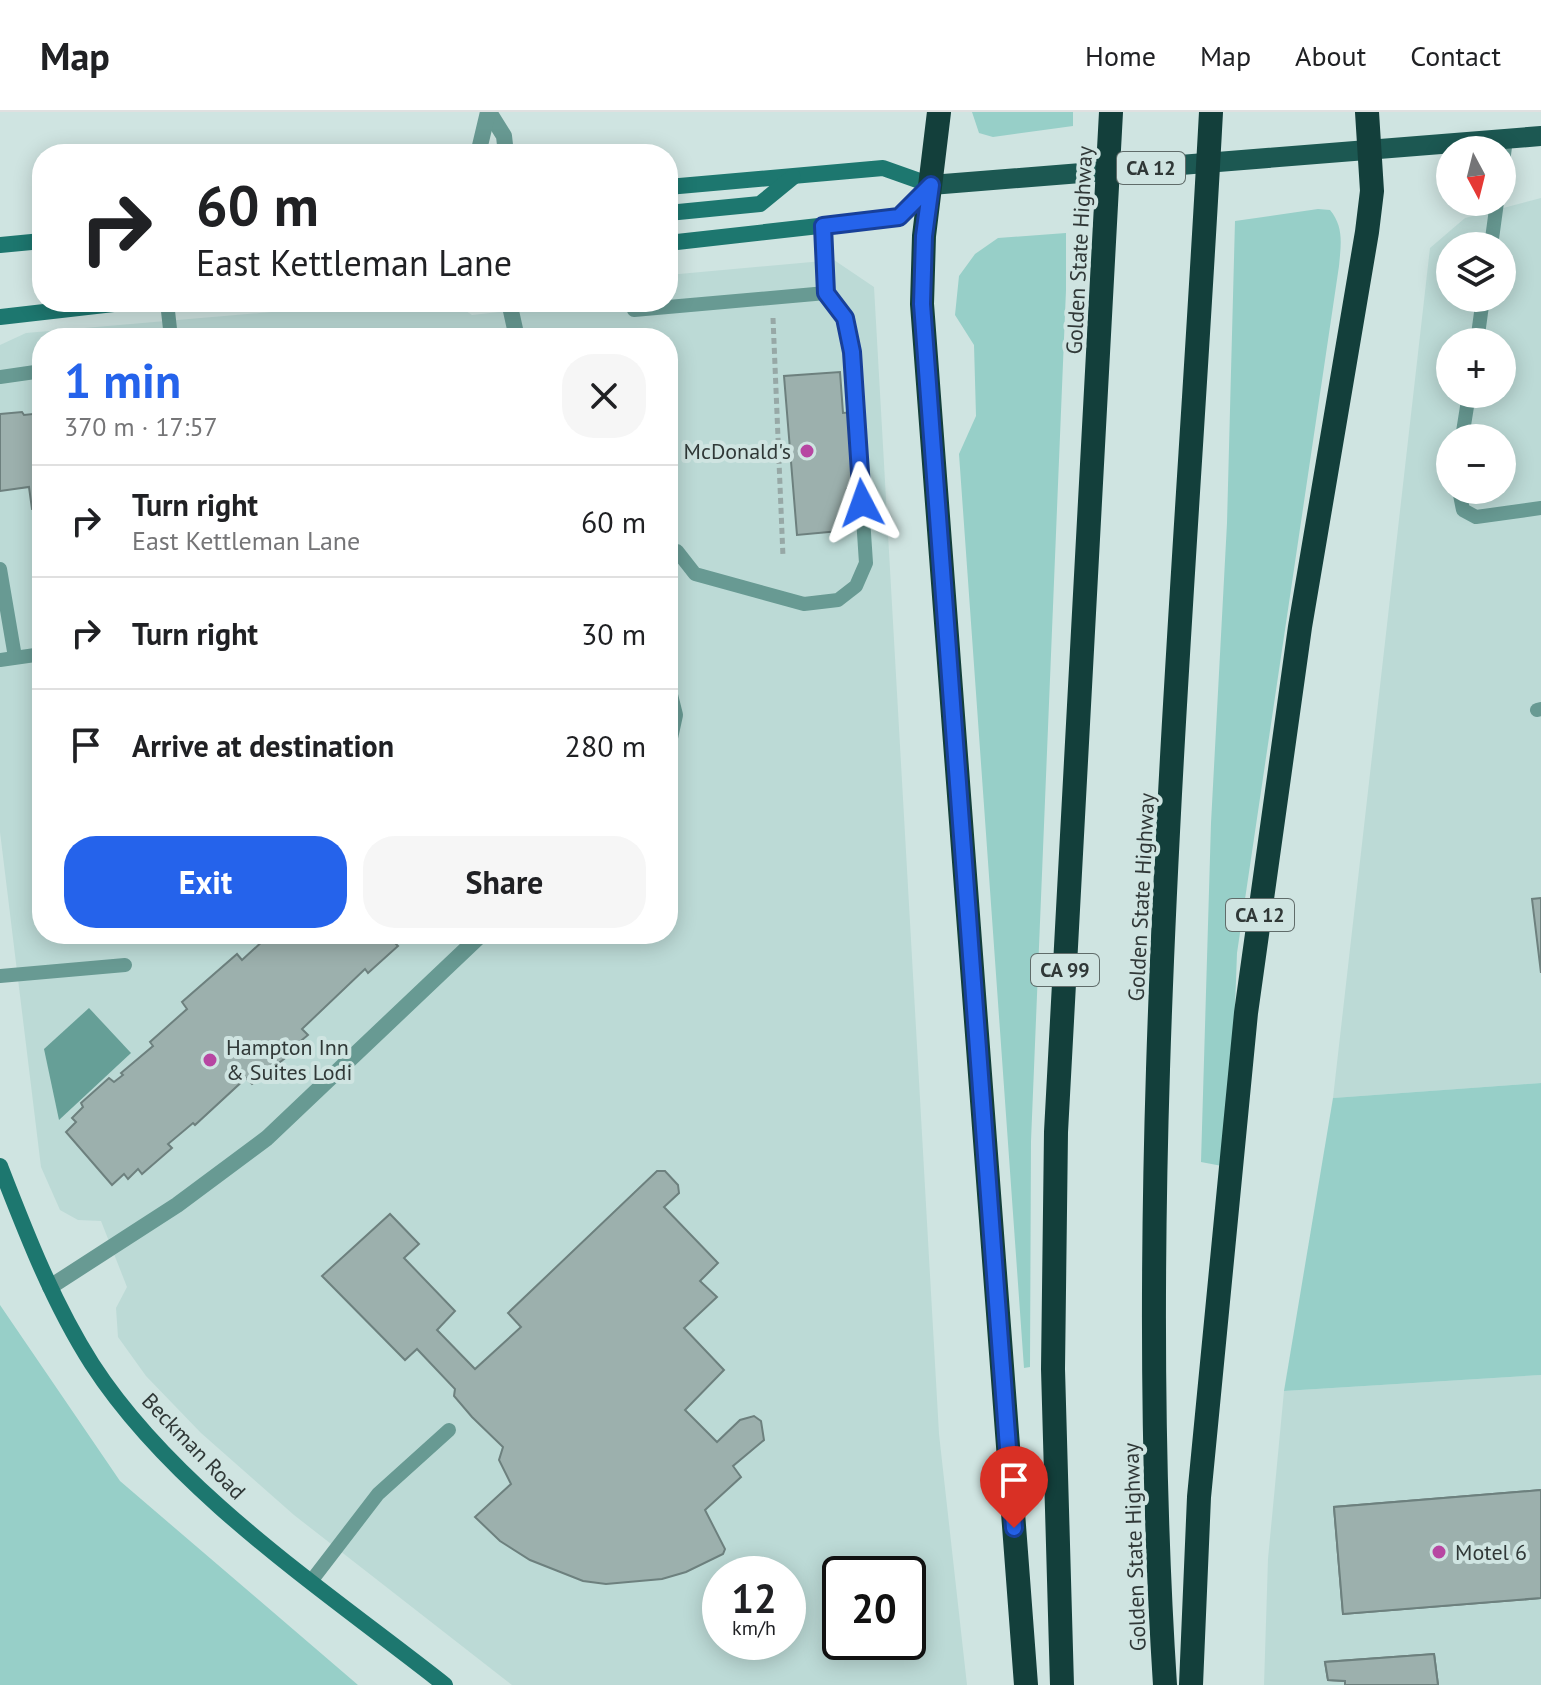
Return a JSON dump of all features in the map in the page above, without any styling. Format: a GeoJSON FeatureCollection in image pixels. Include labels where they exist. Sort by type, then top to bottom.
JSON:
{"type":"FeatureCollection","features":[{"type":"Feature","properties":{"kind":"highway"},"geometry":{"type":"LineString","coordinates":[[939,112],[924,236],[922,304],[1026,1685]]}},
{"type":"Feature","properties":{"kind":"highway","name":"Golden State Highway"},"geometry":{"type":"LineString","coordinates":[[1062,1685],[1053,1369],[1056,1132],[1111,112]]}},
{"type":"Feature","properties":{"kind":"highway","name":"Golden State Highway"},"geometry":{"type":"LineString","coordinates":[[1165,1685],[1154,1318],[1158,1084],[1211,112]]}},
{"type":"Feature","properties":{"kind":"highway"},"geometry":{"type":"LineString","coordinates":[[1367,112],[1371,151]]}},
{"type":"Feature","properties":{"kind":"highway","name":"CA 12"},"geometry":{"type":"LineString","coordinates":[[1191,1685],[1199,1497],[1246,1013],[1300,627],[1367,232],[1372,191],[1371,151]]}},
{"type":"Feature","properties":{"kind":"main road","name":"CA 12"},"geometry":{"type":"LineString","coordinates":[[1516,138],[1541,136]]}},
{"type":"Feature","properties":{"kind":"main road","name":"CA 12"},"geometry":{"type":"LineString","coordinates":[[931,185],[1436,145]]}},
{"type":"Feature","properties":{"kind":"street"},"geometry":{"type":"LineString","coordinates":[[481,144],[489,112]]}},
{"type":"Feature","properties":{"kind":"street"},"geometry":{"type":"LineString","coordinates":[[489,112],[504,136],[505,144]]}},
{"type":"Feature","properties":{"kind":"street"},"geometry":{"type":"LineString","coordinates":[[678,186],[883,168],[931,185],[899,217],[678,242]]}},
{"type":"Feature","properties":{"kind":"street"},"geometry":{"type":"LineString","coordinates":[[678,212],[760,204],[793,177]]}},
{"type":"Feature","properties":{"kind":"street"},"geometry":{"type":"LineString","coordinates":[[0,245],[32,242]]}},
{"type":"Feature","properties":{"kind":"street"},"geometry":{"type":"LineString","coordinates":[[0,317],[44,312]]}},
{"type":"Feature","properties":{"kind":"street"},"geometry":{"type":"LineString","coordinates":[[50,1287],[177,1205],[267,1138],[471,944]]}},
{"type":"Feature","properties":{"kind":"street","name":"Beckman Road"},"geometry":{"type":"LineString","coordinates":[[0,1166],[50,1287],[92,1364],[135,1420],[237,1521],[445,1685]]}},
{"type":"Feature","properties":{"kind":"lane"},"geometry":{"type":"LineString","coordinates":[[678,557],[695,574],[804,604],[838,600],[856,586],[866,563],[852,352],[845,318],[826,293],[823,226]]}},
{"type":"Feature","properties":{"kind":"lane"},"geometry":{"type":"LineString","coordinates":[[678,306],[826,293]]}},
{"type":"Feature","properties":{"kind":"lane"},"geometry":{"type":"LineString","coordinates":[[0,377],[32,372]]}},
{"type":"Feature","properties":{"kind":"lane"},"geometry":{"type":"LineString","coordinates":[[1462,504],[1463,510],[1476,517],[1541,508]]}},
{"type":"Feature","properties":{"kind":"lane"},"geometry":{"type":"LineString","coordinates":[[2,570],[8,658],[32,655]]}},
{"type":"Feature","properties":{"kind":"lane"},"geometry":{"type":"LineString","coordinates":[[0,976],[125,965]]}},
{"type":"Feature","properties":{"kind":"lane"},"geometry":{"type":"LineString","coordinates":[[312,1580],[378,1494],[449,1430]]}},
{"type":"Feature","properties":{"kind":"path"},"geometry":{"type":"LineString","coordinates":[[772,298],[783,557]]}},
{"type":"Feature","properties":{"kind":"shaded area"},"geometry":{"type":"Polygon","coordinates":[[[972,112],[1073,112],[1073,126],[993,137],[979,133],[972,112]]]}},
{"type":"Feature","properties":{"kind":"shaded area"},"geometry":{"type":"Polygon","coordinates":[[[1541,198],[1541,1083],[1333,1098],[1430,248],[1436,243],[1436,312],[1516,312],[1516,232],[1449,232],[1465,218],[1473,216],[1516,216],[1516,205],[1541,198]]]}},
{"type":"Feature","properties":{"kind":"shaded area"},"geometry":{"type":"Polygon","coordinates":[[[1330,210],[1338,223],[1339,266],[1237,953],[1232,1089],[1222,1166],[1201,1162],[1211,823],[1227,523],[1235,221],[1330,210]]]}},
{"type":"Feature","properties":{"kind":"shaded area"},"geometry":{"type":"Polygon","coordinates":[[[1066,233],[1031,1141],[1030,1367],[1024,1368],[959,454],[976,416],[974,345],[955,315],[959,276],[975,254],[998,238],[1066,233]]]}},
{"type":"Feature","properties":{"kind":"shaded area"},"geometry":{"type":"Polygon","coordinates":[[[834,260],[874,287],[939,1434],[967,1685],[512,1685],[294,1515],[201,1433],[146,1376],[118,1337],[116,1308],[127,1287],[101,1221],[78,1220],[60,1210],[41,1167],[0,832],[0,345],[26,333],[32,332],[32,944],[678,944],[678,328],[85,328],[272,312],[468,312],[472,315],[499,312],[678,312],[678,274],[834,260]]]}},
{"type":"Feature","properties":{"kind":"shaded area"},"geometry":{"type":"Polygon","coordinates":[[[89,1008],[131,1053],[59,1120],[44,1049],[89,1008]]]}},
{"type":"Feature","properties":{"kind":"shaded area"},"geometry":{"type":"Polygon","coordinates":[[[1541,1083],[1541,1375],[1284,1391],[1333,1098],[1541,1083]]]}},
{"type":"Feature","properties":{"kind":"shaded area"},"geometry":{"type":"Polygon","coordinates":[[[0,1305],[120,1481],[358,1685],[0,1685],[0,1305]]]}},
{"type":"Feature","properties":{"kind":"shaded area"},"geometry":{"type":"Polygon","coordinates":[[[1541,1375],[1541,1685],[1264,1685],[1268,1559],[1284,1391],[1541,1375]]]}},
{"type":"Feature","properties":{"kind":"building"},"geometry":{"type":"Polygon","coordinates":[[[840,372],[843,413],[854,412],[860,488],[847,489],[850,530],[797,535],[784,376],[840,372]]]}},
{"type":"Feature","properties":{"kind":"building"},"geometry":{"type":"Polygon","coordinates":[[[0,414],[32,414],[32,509],[29,487],[0,491],[0,414]]]}},
{"type":"Feature","properties":{"kind":"building"},"geometry":{"type":"Polygon","coordinates":[[[1541,898],[1541,973],[1532,899],[1541,898]]]}},
{"type":"Feature","properties":{"kind":"building","name":"Hampton Inn & Suites Lodi"},"geometry":{"type":"Polygon","coordinates":[[[260,944],[398,946],[368,973],[365,969],[302,1029],[308,1035],[296,1045],[298,1048],[252,1084],[246,1078],[195,1125],[193,1123],[168,1144],[172,1148],[142,1174],[138,1169],[128,1179],[124,1174],[112,1185],[66,1132],[76,1122],[72,1118],[83,1107],[81,1103],[109,1078],[114,1082],[153,1046],[150,1042],[187,1009],[182,1002],[237,954],[242,960],[260,944]]]}},
{"type":"Feature","properties":{"kind":"building"},"geometry":{"type":"Polygon","coordinates":[[[657,1171],[665,1171],[678,1185],[679,1193],[664,1207],[718,1263],[700,1281],[717,1297],[684,1328],[724,1370],[685,1410],[717,1442],[740,1420],[754,1416],[761,1421],[764,1440],[733,1466],[741,1477],[705,1510],[725,1549],[723,1554],[702,1556],[702,1564],[662,1579],[606,1584],[583,1581],[530,1560],[500,1541],[475,1517],[511,1484],[499,1460],[503,1447],[472,1417],[454,1396],[455,1389],[417,1349],[405,1360],[322,1276],[390,1214],[419,1244],[404,1258],[455,1311],[437,1330],[475,1369],[521,1327],[508,1313],[657,1171]]]}},
{"type":"Feature","properties":{"kind":"building","name":"Motel 6"},"geometry":{"type":"Polygon","coordinates":[[[1541,1490],[1541,1598],[1343,1614],[1334,1507],[1541,1490]]]}},
{"type":"Feature","properties":{"kind":"building","name":"Motel 6"},"geometry":{"type":"Polygon","coordinates":[[[1541,1490],[1541,1598],[1343,1614],[1334,1507],[1541,1490]]]}},
{"type":"Feature","properties":{"kind":"building"},"geometry":{"type":"Polygon","coordinates":[[[1434,1654],[1438,1685],[1345,1685],[1345,1681],[1328,1680],[1325,1662],[1434,1654]]]}},
{"type":"Feature","properties":{"kind":"building"},"geometry":{"type":"Polygon","coordinates":[[[1434,1654],[1438,1685],[1345,1685],[1345,1681],[1328,1680],[1325,1662],[1434,1654]]]}},
{"type":"Feature","properties":{"kind":"place","name":"McDonald's"},"geometry":{"type":"Point","coordinates":[807,451]}},
{"type":"Feature","properties":{"kind":"place","name":"Hampton Inn & Suites Lodi"},"geometry":{"type":"Point","coordinates":[210,1060]}},
{"type":"Feature","properties":{"kind":"place","name":"Motel 6"},"geometry":{"type":"Point","coordinates":[1439,1552]}},
{"type":"Feature","properties":{"kind":"route"},"geometry":{"type":"LineString","coordinates":[[862,503],[852,352],[845,318],[826,293],[823,226],[899,217],[931,185],[924,236],[922,304],[1014,1528]]}}]}
